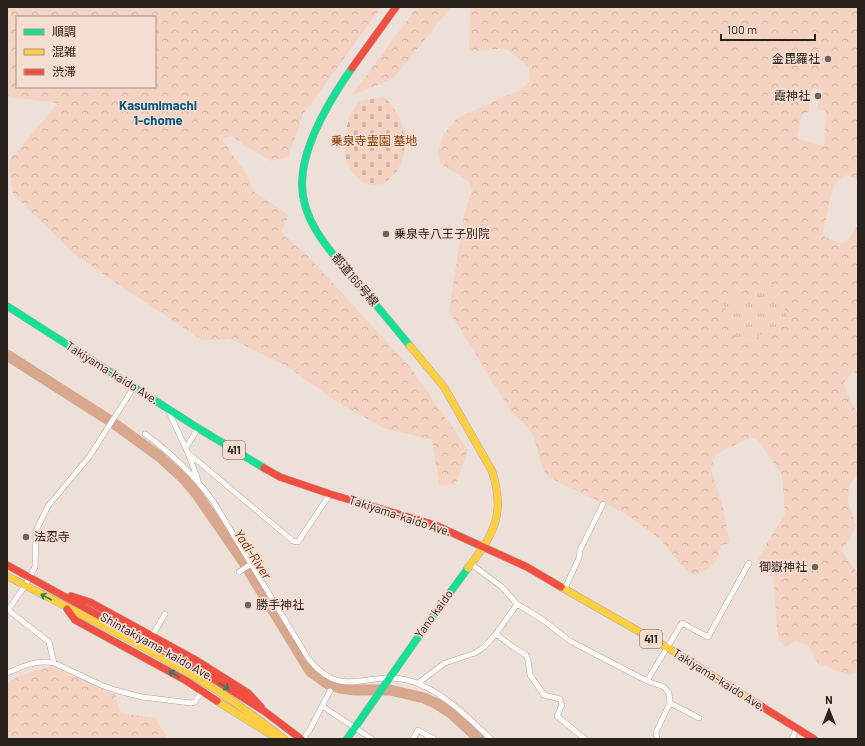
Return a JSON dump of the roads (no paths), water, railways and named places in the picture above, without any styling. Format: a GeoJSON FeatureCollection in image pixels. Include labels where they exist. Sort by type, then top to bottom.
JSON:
{"type":"FeatureCollection","features":[{"type":"Feature","properties":{"kind":"main road","name":"都道166号線"},"geometry":{"type":"LineString","coordinates":[[396,7],[339,86],[324,111],[304,165],[302,184],[303,193],[307,211],[317,234],[444,387],[492,471],[497,486],[498,513],[491,535],[484,547]]}},
{"type":"Feature","properties":{"kind":"main road","name":"Takiyama-kaido Ave."},"geometry":{"type":"LineString","coordinates":[[7,306],[198,428],[280,477],[330,494],[435,525],[527,567],[668,648],[814,739]]}},
{"type":"Feature","properties":{"kind":"main road","name":"Yano kaido"},"geometry":{"type":"LineString","coordinates":[[355,728],[376,696],[484,547]]}},
{"type":"Feature","properties":{"kind":"main road","name":"Shintakiyama-kaido Ave."},"geometry":{"type":"LineString","coordinates":[[7,565],[30,576],[191,666],[264,711],[302,739]]}},
{"type":"Feature","properties":{"kind":"main road","name":"Shintakiyama-kaido Ave."},"geometry":{"type":"LineString","coordinates":[[7,576],[184,670],[284,739]]}},
{"type":"Feature","properties":{"kind":"main road"},"geometry":{"type":"LineString","coordinates":[[54,590],[90,602],[207,667],[248,693],[264,711]]}},
{"type":"Feature","properties":{"kind":"main road"},"geometry":{"type":"LineString","coordinates":[[67,608],[75,620],[145,657],[279,739]]}},
{"type":"Feature","properties":{"kind":"main road"},"geometry":{"type":"LineString","coordinates":[[347,739],[355,728]]}},
{"type":"Feature","properties":{"kind":"street"},"geometry":{"type":"LineString","coordinates":[[54,663],[49,642],[8,610],[25,586],[35,567],[36,531],[48,506],[88,457],[134,387]]}},
{"type":"Feature","properties":{"kind":"street"},"geometry":{"type":"LineString","coordinates":[[167,407],[200,484]]}},
{"type":"Feature","properties":{"kind":"street"},"geometry":{"type":"LineString","coordinates":[[187,451],[198,428]]}},
{"type":"Feature","properties":{"kind":"street"},"geometry":{"type":"LineString","coordinates":[[144,434],[172,456],[200,484],[213,501],[308,658],[316,667],[324,674],[344,682],[387,681],[401,678],[418,683],[448,701],[491,739]]}},
{"type":"Feature","properties":{"kind":"street"},"geometry":{"type":"LineString","coordinates":[[187,451],[293,541],[298,542],[330,494]]}},
{"type":"Feature","properties":{"kind":"street"},"geometry":{"type":"LineString","coordinates":[[565,588],[579,558],[580,550],[604,504]]}},
{"type":"Feature","properties":{"kind":"street"},"geometry":{"type":"LineString","coordinates":[[647,681],[682,623],[708,637],[749,563]]}},
{"type":"Feature","properties":{"kind":"street"},"geometry":{"type":"LineString","coordinates":[[240,571],[250,564]]}},
{"type":"Feature","properties":{"kind":"street"},"geometry":{"type":"LineString","coordinates":[[471,564],[502,587],[517,604],[543,620],[570,641],[647,681],[664,687],[669,694],[670,703],[656,732],[657,739]]}},
{"type":"Feature","properties":{"kind":"street"},"geometry":{"type":"LineString","coordinates":[[418,683],[445,663],[475,653],[484,647],[496,634],[517,604]]}},
{"type":"Feature","properties":{"kind":"street"},"geometry":{"type":"LineString","coordinates":[[152,636],[165,614]]}},
{"type":"Feature","properties":{"kind":"street"},"geometry":{"type":"LineString","coordinates":[[496,634],[526,655],[530,675],[544,694],[560,699],[562,705],[557,716],[585,739]]}},
{"type":"Feature","properties":{"kind":"street"},"geometry":{"type":"LineString","coordinates":[[7,673],[38,662],[54,663],[101,685],[142,697],[191,703],[195,702],[202,691]]}},
{"type":"Feature","properties":{"kind":"street"},"geometry":{"type":"LineString","coordinates":[[302,739],[309,731],[330,691]]}},
{"type":"Feature","properties":{"kind":"street"},"geometry":{"type":"LineString","coordinates":[[670,703],[699,718]]}},
{"type":"Feature","properties":{"kind":"street"},"geometry":{"type":"LineString","coordinates":[[322,706],[372,739]]}},
{"type":"Feature","properties":{"kind":"street"},"geometry":{"type":"LineString","coordinates":[[792,739],[797,728]]}},
{"type":"Feature","properties":{"kind":"street"},"geometry":{"type":"LineString","coordinates":[[413,739],[418,730],[434,739]]}},
{"type":"Feature","properties":{"kind":"waterway","name":"Yadi-River"},"geometry":{"type":"LineString","coordinates":[[7,355],[112,422],[160,457],[184,479],[196,493],[243,561],[310,671],[328,684],[340,688],[355,690],[390,690],[424,698],[451,713],[479,739]]}},
{"type":"Feature","properties":{"kind":"place","name":"金毘羅社"},"geometry":{"type":"Point","coordinates":[828,59]}},
{"type":"Feature","properties":{"kind":"place","name":"霞神社"},"geometry":{"type":"Point","coordinates":[818,96]}},
{"type":"Feature","properties":{"kind":"place","name":"乗泉寺八王子別院"},"geometry":{"type":"Point","coordinates":[386,234]}},
{"type":"Feature","properties":{"kind":"place","name":"法忍寺"},"geometry":{"type":"Point","coordinates":[26,537]}},
{"type":"Feature","properties":{"kind":"place","name":"御嶽神社"},"geometry":{"type":"Point","coordinates":[815,567]}},
{"type":"Feature","properties":{"kind":"place","name":"勝手神社"},"geometry":{"type":"Point","coordinates":[248,605]}},
{"type":"Feature","properties":{"kind":"district","name":"Kasumimachi 1-chome"},"geometry":{"type":"Point","coordinates":[158,112]}},
{"type":"Feature","properties":{"kind":"park label","name":"乗泉寺霊園 墓地"},"geometry":{"type":"Point","coordinates":[374,141]}}]}
